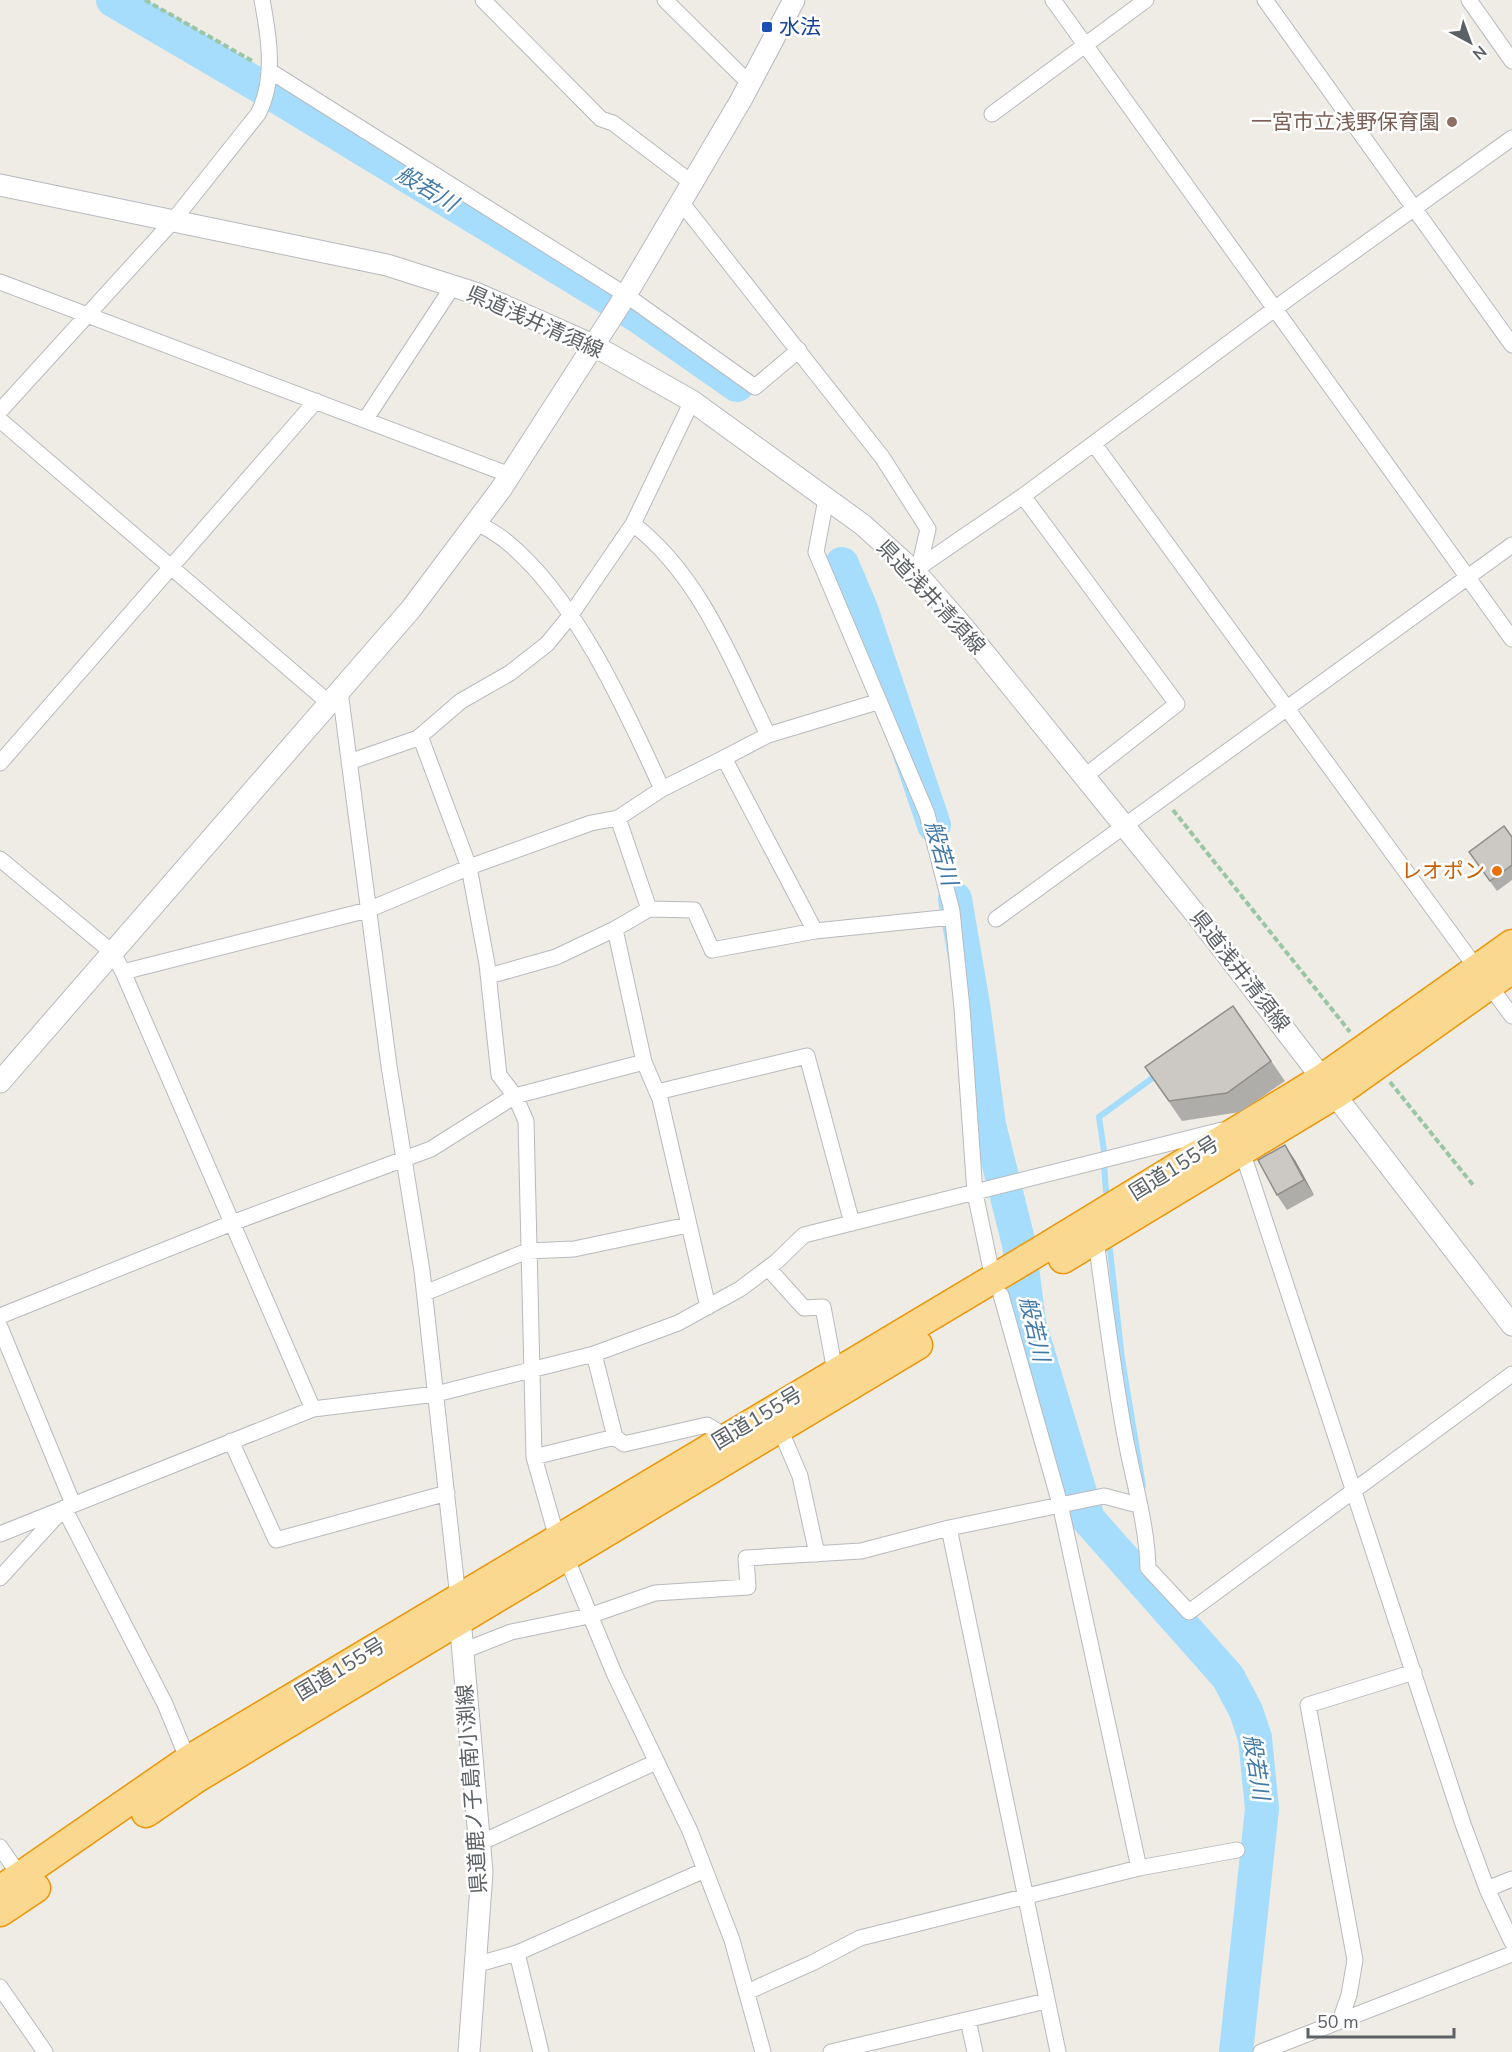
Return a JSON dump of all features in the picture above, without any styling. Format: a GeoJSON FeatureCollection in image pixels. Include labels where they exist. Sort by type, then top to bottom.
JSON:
{"type":"FeatureCollection","features":[{"type":"Feature","properties":{"kind":"highway","name":"国道155号"},"geometry":{"type":"LineString","coordinates":[[0,1912],[197,1778],[459,1610],[562,1547],[727,1437],[835,1371],[1000,1285],[1330,1086],[1483,977],[1512,944]]}},
{"type":"Feature","properties":{"kind":"highway","name":"国道155号"},"geometry":{"type":"LineString","coordinates":[[1483,977],[1512,969]]}},
{"type":"Feature","properties":{"kind":"highway","name":"国道155号"},"geometry":{"type":"LineString","coordinates":[[1041,1261],[1096,1240],[1237,1142]]}},
{"type":"Feature","properties":{"kind":"highway","name":"国道155号"},"geometry":{"type":"LineString","coordinates":[[562,1547],[780,1430],[1000,1285]]}},
{"type":"Feature","properties":{"kind":"highway","name":"国道155号"},"geometry":{"type":"LineString","coordinates":[[10,1883],[188,1760],[459,1610]]}},
{"type":"Feature","properties":{"kind":"main road"},"geometry":{"type":"LineString","coordinates":[[0,1082],[118,963],[334,697],[411,609],[476,522],[510,475],[626,295],[795,1]]}},
{"type":"Feature","properties":{"kind":"main road","name":"県道浅井清須線"},"geometry":{"type":"LineString","coordinates":[[0,185],[387,265],[453,286],[593,345],[692,401],[863,525],[918,572],[965,629],[1330,1086],[1512,1325]]}},
{"type":"Feature","properties":{"kind":"main road","name":"県道鹿ノ子島南小渕線"},"geometry":{"type":"LineString","coordinates":[[459,1610],[482,1872],[469,2052]]}},
{"type":"Feature","properties":{"kind":"street"},"geometry":{"type":"LineString","coordinates":[[0,411],[172,222],[264,105],[270,73],[262,0]]}},
{"type":"Feature","properties":{"kind":"street"},"geometry":{"type":"LineString","coordinates":[[483,0],[601,119],[613,123],[692,183]]}},
{"type":"Feature","properties":{"kind":"street"},"geometry":{"type":"LineString","coordinates":[[665,0],[749,83]]}},
{"type":"Feature","properties":{"kind":"street"},"geometry":{"type":"LineString","coordinates":[[1053,0],[1512,639]]}},
{"type":"Feature","properties":{"kind":"street"},"geometry":{"type":"LineString","coordinates":[[992,114],[1146,0]]}},
{"type":"Feature","properties":{"kind":"street"},"geometry":{"type":"LineString","coordinates":[[1265,0],[1512,345]]}},
{"type":"Feature","properties":{"kind":"street"},"geometry":{"type":"LineString","coordinates":[[1469,0],[1512,62]]}},
{"type":"Feature","properties":{"kind":"street"},"geometry":{"type":"LineString","coordinates":[[270,73],[626,295],[755,387],[799,350]]}},
{"type":"Feature","properties":{"kind":"street"},"geometry":{"type":"LineString","coordinates":[[918,572],[1274,309],[1512,138]]}},
{"type":"Feature","properties":{"kind":"street"},"geometry":{"type":"LineString","coordinates":[[681,202],[882,457],[927,529],[918,572]]}},
{"type":"Feature","properties":{"kind":"street"},"geometry":{"type":"LineString","coordinates":[[0,282],[510,475]]}},
{"type":"Feature","properties":{"kind":"street"},"geometry":{"type":"LineString","coordinates":[[365,420],[453,286]]}},
{"type":"Feature","properties":{"kind":"street"},"geometry":{"type":"LineString","coordinates":[[0,763],[316,401]]}},
{"type":"Feature","properties":{"kind":"street"},"geometry":{"type":"LineString","coordinates":[[349,762],[420,736],[461,701],[510,673],[547,644],[570,616],[633,524],[692,401]]}},
{"type":"Feature","properties":{"kind":"street"},"geometry":{"type":"LineString","coordinates":[[0,420],[173,567],[334,697],[349,762],[368,910],[425,1293],[459,1610]]}},
{"type":"Feature","properties":{"kind":"street"},"geometry":{"type":"LineString","coordinates":[[1094,444],[1512,1016]]}},
{"type":"Feature","properties":{"kind":"street"},"geometry":{"type":"LineString","coordinates":[[1023,496],[1177,704],[1084,777]]}},
{"type":"Feature","properties":{"kind":"street"},"geometry":{"type":"LineString","coordinates":[[826,499],[816,552],[877,702],[927,814],[952,917],[978,1192],[1000,1285],[1065,1503],[1139,1868]]}},
{"type":"Feature","properties":{"kind":"street"},"geometry":{"type":"LineString","coordinates":[[476,522],[507,542],[547,584],[570,616],[638,737],[662,789]]}},
{"type":"Feature","properties":{"kind":"street"},"geometry":{"type":"LineString","coordinates":[[633,524],[654,541],[685,577],[719,636],[768,735]]}},
{"type":"Feature","properties":{"kind":"street"},"geometry":{"type":"LineString","coordinates":[[996,919],[1512,545]]}},
{"type":"Feature","properties":{"kind":"street"},"geometry":{"type":"LineString","coordinates":[[118,963],[368,910],[469,867],[591,823],[618,818],[662,789],[768,735],[877,702]]}},
{"type":"Feature","properties":{"kind":"street"},"geometry":{"type":"LineString","coordinates":[[420,736],[469,867],[489,976],[499,1075],[514,1096],[526,1121],[527,1251],[534,1457],[562,1547],[589,1616],[705,1870],[732,1940],[763,2052]]}},
{"type":"Feature","properties":{"kind":"street"},"geometry":{"type":"LineString","coordinates":[[724,759],[815,931]]}},
{"type":"Feature","properties":{"kind":"street"},"geometry":{"type":"LineString","coordinates":[[618,818],[649,909]]}},
{"type":"Feature","properties":{"kind":"street"},"geometry":{"type":"LineString","coordinates":[[0,859],[118,963],[314,1409]]}},
{"type":"Feature","properties":{"kind":"street"},"geometry":{"type":"LineString","coordinates":[[489,976],[556,957],[615,929],[649,909],[694,910],[712,950],[815,931],[952,917]]}},
{"type":"Feature","properties":{"kind":"street"},"geometry":{"type":"LineString","coordinates":[[615,929],[644,1062],[657,1092],[708,1307]]}},
{"type":"Feature","properties":{"kind":"street"},"geometry":{"type":"LineString","coordinates":[[657,1092],[807,1056],[852,1223]]}},
{"type":"Feature","properties":{"kind":"street"},"geometry":{"type":"LineString","coordinates":[[0,1316],[232,1223],[431,1149],[514,1096],[644,1062]]}},
{"type":"Feature","properties":{"kind":"street"},"geometry":{"type":"LineString","coordinates":[[0,1534],[314,1409],[436,1394],[594,1354],[678,1323],[740,1289],[768,1268],[804,1235],[1224,1129],[1237,1142],[1487,1889],[1512,1942]]}},
{"type":"Feature","properties":{"kind":"street"},"geometry":{"type":"LineString","coordinates":[[425,1293],[527,1251],[574,1249],[688,1225]]}},
{"type":"Feature","properties":{"kind":"street"},"geometry":{"type":"LineString","coordinates":[[1096,1240],[1114,1377],[1138,1505],[1148,1541],[1148,1568],[1189,1612],[1512,1374]]}},
{"type":"Feature","properties":{"kind":"street"},"geometry":{"type":"LineString","coordinates":[[768,1268],[804,1308],[823,1307],[835,1371]]}},
{"type":"Feature","properties":{"kind":"street"},"geometry":{"type":"LineString","coordinates":[[0,1327],[68,1506],[165,1704],[188,1760]]}},
{"type":"Feature","properties":{"kind":"street"},"geometry":{"type":"LineString","coordinates":[[594,1354],[615,1437],[624,1444],[707,1425],[727,1437]]}},
{"type":"Feature","properties":{"kind":"street"},"geometry":{"type":"LineString","coordinates":[[780,1430],[800,1476],[817,1554]]}},
{"type":"Feature","properties":{"kind":"street"},"geometry":{"type":"LineString","coordinates":[[534,1457],[615,1437]]}},
{"type":"Feature","properties":{"kind":"street"},"geometry":{"type":"LineString","coordinates":[[231,1442],[276,1539],[447,1492]]}},
{"type":"Feature","properties":{"kind":"street"},"geometry":{"type":"LineString","coordinates":[[463,1650],[511,1632],[589,1616],[655,1593],[748,1587],[746,1558],[861,1551],[949,1527],[1104,1496],[1138,1505]]}},
{"type":"Feature","properties":{"kind":"street"},"geometry":{"type":"LineString","coordinates":[[0,1578],[68,1506]]}},
{"type":"Feature","properties":{"kind":"street"},"geometry":{"type":"LineString","coordinates":[[949,1527],[1058,2052]]}},
{"type":"Feature","properties":{"kind":"street"},"geometry":{"type":"LineString","coordinates":[[1340,2021],[1349,1995],[1355,1960],[1308,1705],[1414,1672]]}},
{"type":"Feature","properties":{"kind":"street"},"geometry":{"type":"LineString","coordinates":[[480,1843],[656,1762]]}},
{"type":"Feature","properties":{"kind":"street"},"geometry":{"type":"LineString","coordinates":[[0,1847],[10,1883]]}},
{"type":"Feature","properties":{"kind":"street"},"geometry":{"type":"LineString","coordinates":[[747,1992],[861,1938],[1139,1868],[1237,1850]]}},
{"type":"Feature","properties":{"kind":"street"},"geometry":{"type":"LineString","coordinates":[[475,1965],[517,1953],[705,1870]]}},
{"type":"Feature","properties":{"kind":"street"},"geometry":{"type":"LineString","coordinates":[[1487,1889],[1512,1879]]}},
{"type":"Feature","properties":{"kind":"street"},"geometry":{"type":"LineString","coordinates":[[517,1953],[541,2052]]}},
{"type":"Feature","properties":{"kind":"street"},"geometry":{"type":"LineString","coordinates":[[1261,2052],[1512,1954]]}},
{"type":"Feature","properties":{"kind":"street"},"geometry":{"type":"LineString","coordinates":[[0,1987],[45,2052]]}},
{"type":"Feature","properties":{"kind":"street"},"geometry":{"type":"LineString","coordinates":[[831,2052],[1046,2001]]}},
{"type":"Feature","properties":{"kind":"street"},"geometry":{"type":"LineString","coordinates":[[968,2020],[975,2052]]}},
{"type":"Feature","properties":{"kind":"path"},"geometry":{"type":"LineString","coordinates":[[145,0],[270,73]]}},
{"type":"Feature","properties":{"kind":"path"},"geometry":{"type":"LineString","coordinates":[[1164,798],[1473,1185]]}},
{"type":"Feature","properties":{"kind":"building","name":"レオポン"},"geometry":{"type":"Polygon","coordinates":[[[1504,826],[1512,837],[1512,865],[1490,881],[1469,852],[1504,826]]]}},
{"type":"Feature","properties":{"kind":"building"},"geometry":{"type":"Polygon","coordinates":[[[1233,1006],[1271,1061],[1227,1093],[1169,1101],[1145,1067],[1233,1006]]]}},
{"type":"Feature","properties":{"kind":"building"},"geometry":{"type":"Polygon","coordinates":[[[1285,1145],[1304,1180],[1277,1195],[1258,1160],[1285,1145]]]}},
{"type":"Feature","properties":{"kind":"waterway","name":"般若川"},"geometry":{"type":"LineString","coordinates":[[113,0],[253,82],[638,316],[737,385]]}},
{"type":"Feature","properties":{"kind":"waterway","name":"般若川"},"geometry":{"type":"LineString","coordinates":[[842,564],[861,609],[934,825]]}},
{"type":"Feature","properties":{"kind":"waterway","name":"般若川"},"geometry":{"type":"LineString","coordinates":[[955,899],[973,1004],[989,1125],[1019,1244],[1029,1323],[1088,1519],[1228,1677],[1246,1711],[1255,1738],[1262,1809],[1236,2052]]}},
{"type":"Feature","properties":{"kind":"waterway"},"geometry":{"type":"LineString","coordinates":[[1104,1151],[1099,1117],[1158,1074]]}},
{"type":"Feature","properties":{"kind":"waterway"},"geometry":{"type":"LineString","coordinates":[[1104,1165],[1106,1191]]}},
{"type":"Feature","properties":{"kind":"waterway"},"geometry":{"type":"LineString","coordinates":[[1110,1250],[1122,1359],[1143,1486]]}},
{"type":"Feature","properties":{"kind":"place","name":"水法"},"geometry":{"type":"Point","coordinates":[767,27]}},
{"type":"Feature","properties":{"kind":"place","name":"一宮市立浅野保育園"},"geometry":{"type":"Point","coordinates":[1452,122]}},
{"type":"Feature","properties":{"kind":"place","name":"レオポン"},"geometry":{"type":"Point","coordinates":[1497,871]}}]}
